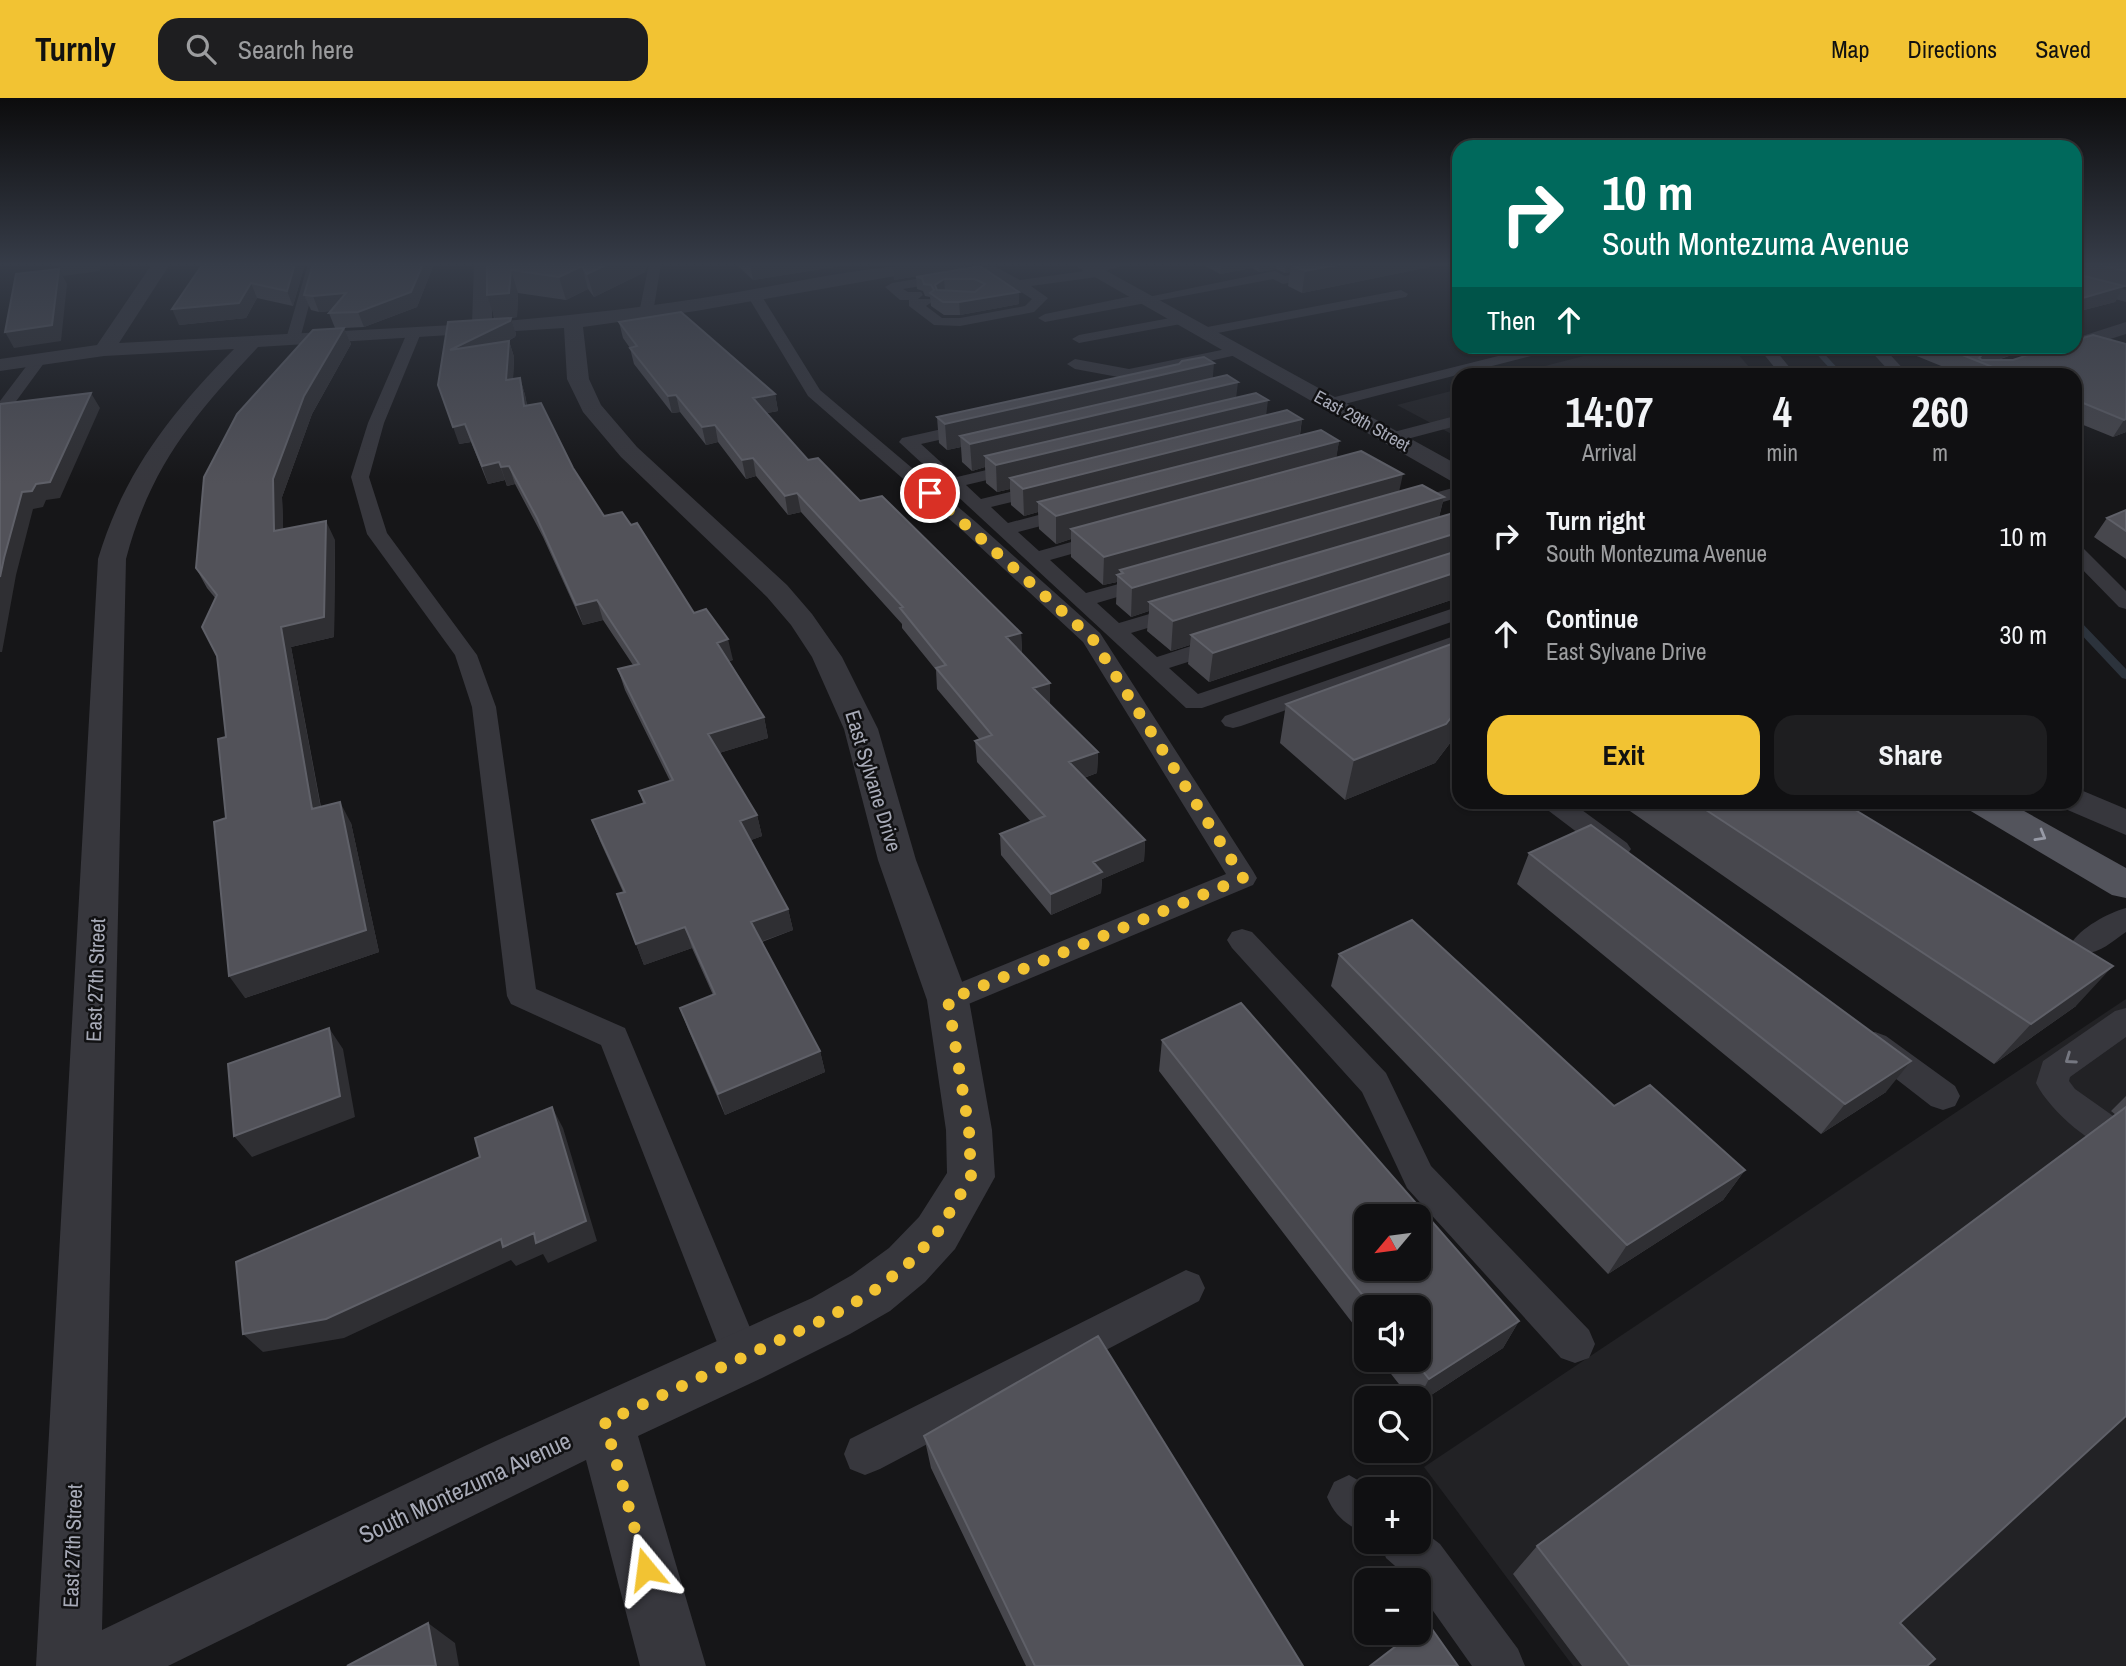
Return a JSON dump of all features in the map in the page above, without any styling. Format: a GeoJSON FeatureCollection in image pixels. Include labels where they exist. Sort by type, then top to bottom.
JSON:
{"type":"FeatureCollection","features":[{"type":"Feature","properties":{"kind":"main road"},"geometry":{"type":"LineString","coordinates":[[1994,809],[2126,885]]}},
{"type":"Feature","properties":{"kind":"street"},"geometry":{"type":"LineString","coordinates":[[104,350],[113,337]]}},
{"type":"Feature","properties":{"kind":"street"},"geometry":{"type":"LineString","coordinates":[[0,365],[104,350],[331,337]]}},
{"type":"Feature","properties":{"kind":"street","name":"East Sylvane Drive"},"geometry":{"type":"LineString","coordinates":[[574,337],[578,379],[591,407],[629,452],[777,591],[802,620],[827,657],[861,729],[897,860],[948,1000],[969,1130],[971,1177],[937,1233],[903,1268]]}},
{"type":"Feature","properties":{"kind":"street","name":"East 29th Street"},"geometry":{"type":"LineString","coordinates":[[1211,337],[1452,472]]}},
{"type":"Feature","properties":{"kind":"street","name":"East 27th Street"},"geometry":{"type":"LineString","coordinates":[[69,1666],[112,559],[132,495],[151,459],[178,422],[274,340]]}},
{"type":"Feature","properties":{"kind":"street"},"geometry":{"type":"LineString","coordinates":[[2082,803],[2126,823]]}},
{"type":"Feature","properties":{"kind":"street","name":"South Montezuma Avenue"},"geometry":{"type":"LineString","coordinates":[[99,1666],[508,1466],[831,1316],[871,1293],[903,1268]]}},
{"type":"Feature","properties":{"kind":"street"},"geometry":{"type":"LineString","coordinates":[[605,1422],[673,1666]]}},
{"type":"Feature","properties":{"kind":"lane"},"geometry":{"type":"LineString","coordinates":[[412,337],[376,423],[360,477],[377,534],[466,655],[484,707],[522,996],[614,1037],[743,1359]]}},
{"type":"Feature","properties":{"kind":"lane"},"geometry":{"type":"LineString","coordinates":[[780,337],[814,393],[970,527],[1092,638],[1243,878],[948,1000]]}},
{"type":"Feature","properties":{"kind":"lane"},"geometry":{"type":"LineString","coordinates":[[1079,339],[1089,337]]}},
{"type":"Feature","properties":{"kind":"lane"},"geometry":{"type":"LineString","coordinates":[[1075,364],[1129,374],[1236,351]]}},
{"type":"Feature","properties":{"kind":"lane"},"geometry":{"type":"LineString","coordinates":[[1467,368],[1522,354]]}},
{"type":"Feature","properties":{"kind":"lane"},"geometry":{"type":"LineString","coordinates":[[1771,354],[1783,368]]}},
{"type":"Feature","properties":{"kind":"lane"},"geometry":{"type":"LineString","coordinates":[[1881,354],[1894,368]]}},
{"type":"Feature","properties":{"kind":"lane"},"geometry":{"type":"LineString","coordinates":[[0,412],[38,359]]}},
{"type":"Feature","properties":{"kind":"lane"},"geometry":{"type":"LineString","coordinates":[[1329,403],[1452,372]]}},
{"type":"Feature","properties":{"kind":"lane"},"geometry":{"type":"LineString","coordinates":[[1131,392],[1171,383]]}},
{"type":"Feature","properties":{"kind":"lane"},"geometry":{"type":"LineString","coordinates":[[1392,438],[1452,422]]}},
{"type":"Feature","properties":{"kind":"lane"},"geometry":{"type":"LineString","coordinates":[[987,424],[908,442],[1194,703],[1452,615]]}},
{"type":"Feature","properties":{"kind":"lane"},"geometry":{"type":"LineString","coordinates":[[929,461],[957,455]]}},
{"type":"Feature","properties":{"kind":"lane"},"geometry":{"type":"LineString","coordinates":[[953,483],[1045,461]]}},
{"type":"Feature","properties":{"kind":"lane"},"geometry":{"type":"LineString","coordinates":[[978,505],[1058,485]]}},
{"type":"Feature","properties":{"kind":"lane"},"geometry":{"type":"LineString","coordinates":[[1393,511],[1452,493]]}},
{"type":"Feature","properties":{"kind":"lane"},"geometry":{"type":"LineString","coordinates":[[1005,530],[1097,506]]}},
{"type":"Feature","properties":{"kind":"lane"},"geometry":{"type":"LineString","coordinates":[[1035,558],[1129,532]]}},
{"type":"Feature","properties":{"kind":"lane"},"geometry":{"type":"LineString","coordinates":[[2082,558],[2126,603]]}},
{"type":"Feature","properties":{"kind":"lane"},"geometry":{"type":"LineString","coordinates":[[1083,601],[1173,575]]}},
{"type":"Feature","properties":{"kind":"lane"},"geometry":{"type":"LineString","coordinates":[[1116,631],[1207,603]]}},
{"type":"Feature","properties":{"kind":"lane"},"geometry":{"type":"LineString","coordinates":[[1154,666],[1247,636]]}},
{"type":"Feature","properties":{"kind":"lane"},"geometry":{"type":"LineString","coordinates":[[1233,722],[1452,643]]}},
{"type":"Feature","properties":{"kind":"lane"},"geometry":{"type":"LineString","coordinates":[[1564,809],[1643,869]]}},
{"type":"Feature","properties":{"kind":"lane"},"geometry":{"type":"LineString","coordinates":[[2086,944],[2126,919]]}},
{"type":"Feature","properties":{"kind":"lane"},"geometry":{"type":"LineString","coordinates":[[1242,940],[1374,1083],[1419,1177],[1575,1344]]}},
{"type":"Feature","properties":{"kind":"lane"},"geometry":{"type":"LineString","coordinates":[[2125,1143],[2063,1099],[2052,1083],[2055,1070],[2126,1020]]}},
{"type":"Feature","properties":{"kind":"lane"},"geometry":{"type":"LineString","coordinates":[[1854,1029],[1943,1096]]}},
{"type":"Feature","properties":{"kind":"lane"},"geometry":{"type":"LineString","coordinates":[[865,1454],[1186,1288]]}},
{"type":"Feature","properties":{"kind":"lane"},"geometry":{"type":"LineString","coordinates":[[1416,1554],[1501,1666]]}},
{"type":"Feature","properties":{"kind":"shaded area"},"geometry":{"type":"Polygon","coordinates":[[[1591,354],[1738,354],[1750,368],[1537,368],[1591,354]]]}},
{"type":"Feature","properties":{"kind":"shaded area"},"geometry":{"type":"Polygon","coordinates":[[[1452,391],[1452,434],[1397,405],[1452,391]]]}},
{"type":"Feature","properties":{"kind":"shaded area"},"geometry":{"type":"Polygon","coordinates":[[[2126,999],[2126,1666],[1573,1666],[1424,1467],[2126,999]]]}},
{"type":"Feature","properties":{"kind":"building"},"geometry":{"type":"Polygon","coordinates":[[[307,337],[339,337],[304,396],[273,479],[274,531],[326,521],[324,617],[281,627],[312,809],[340,802],[366,930],[229,976],[214,822],[226,818],[218,739],[226,737],[217,656],[202,627],[217,595],[196,568],[204,477],[237,414],[307,337]]]}},
{"type":"Feature","properties":{"kind":"building"},"geometry":{"type":"Polygon","coordinates":[[[446,337],[477,337],[450,350],[509,341],[506,380],[520,378],[524,406],[541,403],[573,468],[604,516],[622,512],[631,525],[637,523],[694,613],[706,609],[728,639],[717,643],[764,717],[708,734],[757,815],[740,821],[788,909],[751,922],[820,1051],[718,1094],[680,1008],[715,994],[685,927],[636,944],[617,894],[625,892],[592,820],[645,803],[639,791],[673,780],[618,669],[639,664],[597,600],[576,605],[537,518],[509,466],[501,467],[499,462],[482,466],[465,424],[453,427],[438,385],[446,337]]]}},
{"type":"Feature","properties":{"kind":"building"},"geometry":{"type":"Polygon","coordinates":[[[630,337],[710,337],[775,394],[753,398],[808,460],[818,458],[860,501],[882,496],[1021,633],[1006,637],[1050,683],[1033,688],[1098,752],[1069,762],[1145,840],[1093,862],[1102,872],[1051,894],[1000,834],[1045,816],[975,741],[992,735],[936,668],[946,665],[900,608],[903,607],[797,493],[785,496],[753,458],[742,460],[715,425],[702,427],[676,395],[668,396],[630,348],[637,346],[630,337]]]}},
{"type":"Feature","properties":{"kind":"building"},"geometry":{"type":"Polygon","coordinates":[[[2101,337],[2126,344],[2126,419],[2082,402],[2082,368],[1995,368],[1960,354],[1982,354],[1979,358],[1982,360],[2013,360],[2031,354],[2082,354],[2082,338],[2101,337]]]}},
{"type":"Feature","properties":{"kind":"building"},"geometry":{"type":"Polygon","coordinates":[[[1204,357],[1214,363],[945,424],[937,417],[1179,364],[1204,357]]]}},
{"type":"Feature","properties":{"kind":"building"},"geometry":{"type":"Polygon","coordinates":[[[1227,375],[1238,382],[970,444],[960,436],[1227,375]]]}},
{"type":"Feature","properties":{"kind":"building"},"geometry":{"type":"Polygon","coordinates":[[[91,393],[50,482],[36,484],[32,491],[22,492],[0,577],[0,404],[91,393]]]}},
{"type":"Feature","properties":{"kind":"building"},"geometry":{"type":"Polygon","coordinates":[[[1256,393],[1268,400],[996,465],[985,456],[1256,393]]]}},
{"type":"Feature","properties":{"kind":"building"},"geometry":{"type":"Polygon","coordinates":[[[1287,410],[1302,419],[1023,489],[1010,478],[1287,410]]]}},
{"type":"Feature","properties":{"kind":"building"},"geometry":{"type":"Polygon","coordinates":[[[1321,430],[1339,441],[1056,516],[1038,502],[1321,430]]]}},
{"type":"Feature","properties":{"kind":"building"},"geometry":{"type":"Polygon","coordinates":[[[1361,451],[1403,474],[1104,557],[1071,529],[1361,451]]]}},
{"type":"Feature","properties":{"kind":"building"},"geometry":{"type":"Polygon","coordinates":[[[1422,485],[1444,497],[1132,588],[1117,575],[1123,573],[1120,570],[1422,485]]]}},
{"type":"Feature","properties":{"kind":"building"},"geometry":{"type":"Polygon","coordinates":[[[2126,510],[2126,531],[2107,518],[2126,510]]]}},
{"type":"Feature","properties":{"kind":"building"},"geometry":{"type":"Polygon","coordinates":[[[1452,513],[1452,534],[1173,621],[1149,602],[1452,513]]]}},
{"type":"Feature","properties":{"kind":"building"},"geometry":{"type":"Polygon","coordinates":[[[1452,553],[1452,574],[1213,653],[1191,635],[1452,553]]]}},
{"type":"Feature","properties":{"kind":"building"},"geometry":{"type":"Polygon","coordinates":[[[1452,644],[1452,716],[1446,724],[1354,760],[1286,704],[1452,644]]]}},
{"type":"Feature","properties":{"kind":"building"},"geometry":{"type":"Polygon","coordinates":[[[1705,809],[1854,809],[2113,966],[2031,1024],[1705,809]]]}},
{"type":"Feature","properties":{"kind":"building"},"geometry":{"type":"Polygon","coordinates":[[[1591,825],[1911,1061],[1845,1104],[1529,853],[1591,825]]]}},
{"type":"Feature","properties":{"kind":"building"},"geometry":{"type":"Polygon","coordinates":[[[1412,920],[1614,1106],[1650,1085],[1745,1170],[1627,1245],[1339,954],[1412,920]]]}},
{"type":"Feature","properties":{"kind":"building"},"geometry":{"type":"Polygon","coordinates":[[[1241,1003],[1417,1204],[1354,1204],[1354,1281],[1432,1281],[1432,1221],[1519,1321],[1429,1379],[1423,1372],[1431,1372],[1431,1295],[1363,1295],[1162,1040],[1241,1003]]]}},
{"type":"Feature","properties":{"kind":"building"},"geometry":{"type":"Polygon","coordinates":[[[329,1028],[340,1096],[234,1136],[228,1064],[329,1028]]]}},
{"type":"Feature","properties":{"kind":"building"},"geometry":{"type":"Polygon","coordinates":[[[552,1107],[586,1221],[536,1243],[534,1233],[503,1247],[501,1239],[326,1319],[243,1334],[236,1262],[480,1157],[475,1138],[552,1107]]]}},
{"type":"Feature","properties":{"kind":"building"},"geometry":{"type":"Polygon","coordinates":[[[2126,1107],[2126,1416],[1900,1623],[1935,1659],[1927,1666],[1630,1666],[1537,1546],[2126,1107]]]}},
{"type":"Feature","properties":{"kind":"building"},"geometry":{"type":"Polygon","coordinates":[[[1098,1336],[1303,1666],[1035,1666],[924,1436],[1098,1336]]]}},
{"type":"Feature","properties":{"kind":"building"},"geometry":{"type":"Polygon","coordinates":[[[428,1623],[436,1666],[347,1666],[428,1623]]]}},
{"type":"Feature","properties":{"kind":"building"},"geometry":{"type":"Polygon","coordinates":[[[1431,1628],[1458,1666],[1370,1666],[1397,1645],[1431,1645],[1431,1628]]]}},
{"type":"Feature","properties":{"kind":"waterway"},"geometry":{"type":"LineString","coordinates":[[1820,354],[1833,368]]}},
{"type":"Feature","properties":{"kind":"waterway"},"geometry":{"type":"LineString","coordinates":[[2082,629],[2126,676]]}},
{"type":"Feature","properties":{"kind":"route"},"geometry":{"type":"LineString","coordinates":[[646,1569],[605,1422],[831,1316],[871,1293],[907,1265],[937,1233],[971,1177],[969,1130],[948,1000],[1243,878],[1092,638],[930,493]]}}]}
